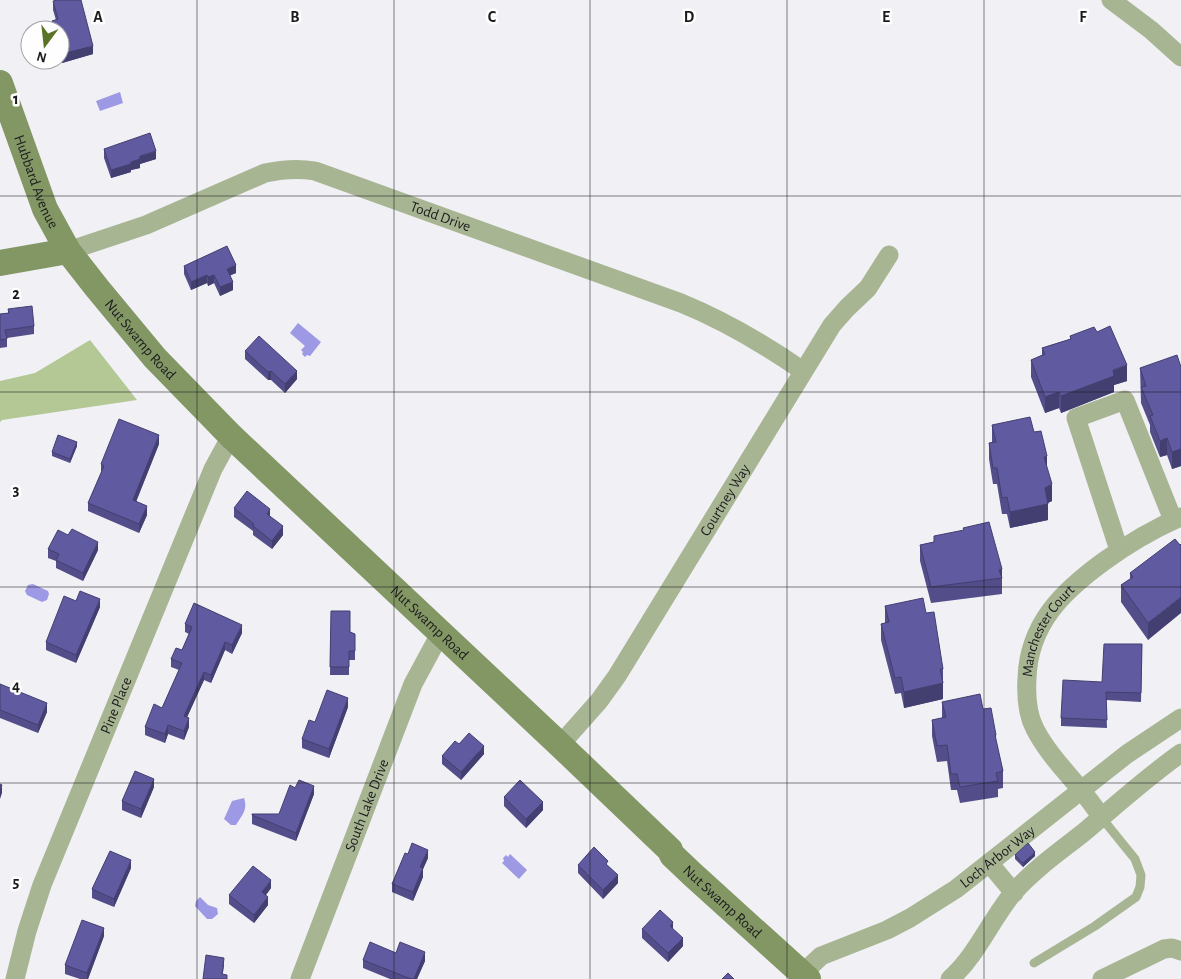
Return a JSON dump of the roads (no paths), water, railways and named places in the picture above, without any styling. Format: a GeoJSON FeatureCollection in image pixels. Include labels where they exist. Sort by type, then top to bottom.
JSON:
{"type":"FeatureCollection","features":[{"type":"Feature","properties":{"kind":"main road","name":"Hubbard Avenue"},"geometry":{"type":"LineString","coordinates":[[0,83],[45,209],[68,251]]}},
{"type":"Feature","properties":{"kind":"main road"},"geometry":{"type":"LineString","coordinates":[[0,263],[68,251]]}},
{"type":"Feature","properties":{"kind":"main road","name":"Nut Swamp Road"},"geometry":{"type":"LineString","coordinates":[[68,251],[155,358],[231,436],[560,745],[670,850],[672,855],[692,874],[805,976]]}},
{"type":"Feature","properties":{"kind":"street"},"geometry":{"type":"LineString","coordinates":[[1111,0],[1151,30],[1181,58]]}},
{"type":"Feature","properties":{"kind":"street","name":"Todd Drive"},"geometry":{"type":"LineString","coordinates":[[68,251],[146,225],[265,173],[302,168],[315,171],[681,302],[733,327],[779,354],[803,371]]}},
{"type":"Feature","properties":{"kind":"street","name":"Courtney Way"},"geometry":{"type":"LineString","coordinates":[[560,745],[599,701],[617,676],[832,325],[868,288],[889,255]]}},
{"type":"Feature","properties":{"kind":"street"},"geometry":{"type":"LineString","coordinates":[[1119,550],[1076,418],[1125,400],[1177,519]]}},
{"type":"Feature","properties":{"kind":"street","name":"Pine Place"},"geometry":{"type":"LineString","coordinates":[[15,979],[27,931],[42,885],[213,469],[231,436]]}},
{"type":"Feature","properties":{"kind":"street","name":"Manchester Court"},"geometry":{"type":"LineString","coordinates":[[1101,817],[1092,803],[1055,759],[1031,719],[1026,689],[1030,655],[1042,623],[1059,599],[1084,576],[1119,550],[1155,528],[1177,519]]}},
{"type":"Feature","properties":{"kind":"street","name":"South Lake Drive"},"geometry":{"type":"LineString","coordinates":[[300,979],[413,684],[440,634]]}},
{"type":"Feature","properties":{"kind":"street","name":"Loch Arbor Way"},"geometry":{"type":"LineString","coordinates":[[805,976],[821,956],[887,930],[956,889],[1127,754],[1181,718]]}},
{"type":"Feature","properties":{"kind":"street"},"geometry":{"type":"LineString","coordinates":[[950,979],[965,964],[1014,892],[1101,817],[1181,753]]}},
{"type":"Feature","properties":{"kind":"street"},"geometry":{"type":"LineString","coordinates":[[990,864],[1014,892]]}},
{"type":"Feature","properties":{"kind":"street"},"geometry":{"type":"LineString","coordinates":[[1102,979],[1164,949],[1176,949]]}},
{"type":"Feature","properties":{"kind":"lane"},"geometry":{"type":"LineString","coordinates":[[1034,963],[1095,926],[1136,897],[1140,887],[1141,875],[1135,859],[1101,817]]}}]}
